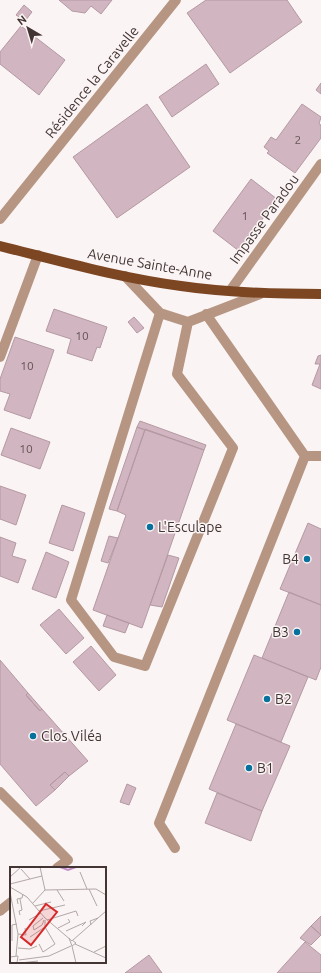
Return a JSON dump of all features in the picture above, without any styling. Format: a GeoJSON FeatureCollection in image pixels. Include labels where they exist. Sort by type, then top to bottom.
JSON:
{"type":"FeatureCollection","features":[{"type":"Feature","properties":{"kind":"main road","name":"Avenue Sainte-Anne"},"geometry":{"type":"LineString","coordinates":[[0,246],[125,276],[181,286],[260,294],[321,294]]}},
{"type":"Feature","properties":{"kind":"street","name":"Résidence la Caravelle"},"geometry":{"type":"LineString","coordinates":[[0,219],[176,0]]}},
{"type":"Feature","properties":{"kind":"street","name":"Impasse Paradou"},"geometry":{"type":"LineString","coordinates":[[230,291],[321,164]]}},
{"type":"Feature","properties":{"kind":"street"},"geometry":{"type":"LineString","coordinates":[[0,357],[38,255]]}},
{"type":"Feature","properties":{"kind":"street"},"geometry":{"type":"LineString","coordinates":[[125,276],[160,313],[188,322],[260,294]]}},
{"type":"Feature","properties":{"kind":"street"},"geometry":{"type":"LineString","coordinates":[[160,313],[71,600],[114,657],[145,666],[233,448],[177,374],[188,322]]}},
{"type":"Feature","properties":{"kind":"street"},"geometry":{"type":"LineString","coordinates":[[206,314],[305,456]]}},
{"type":"Feature","properties":{"kind":"street"},"geometry":{"type":"LineString","coordinates":[[305,456],[321,456]]}},
{"type":"Feature","properties":{"kind":"street"},"geometry":{"type":"LineString","coordinates":[[175,848],[159,823],[305,456]]}},
{"type":"Feature","properties":{"kind":"street"},"geometry":{"type":"LineString","coordinates":[[0,792],[68,860],[58,867]]}},
{"type":"Feature","properties":{"kind":"street"},"geometry":{"type":"LineString","coordinates":[[0,910],[10,903]]}},
{"type":"Feature","properties":{"kind":"building"},"geometry":{"type":"Polygon","coordinates":[[[59,0],[112,0],[101,14],[91,6],[85,13],[72,11],[59,0]]]}},
{"type":"Feature","properties":{"kind":"building"},"geometry":{"type":"Polygon","coordinates":[[[206,0],[287,0],[302,22],[230,73],[187,13],[206,0]]]}},
{"type":"Feature","properties":{"kind":"building"},"geometry":{"type":"Polygon","coordinates":[[[24,5],[32,12],[25,21],[16,15],[24,5]]]}},
{"type":"Feature","properties":{"kind":"building"},"geometry":{"type":"Polygon","coordinates":[[[21,26],[65,60],[39,95],[0,64],[0,52],[21,26]]]}},
{"type":"Feature","properties":{"kind":"building"},"geometry":{"type":"Polygon","coordinates":[[[206,64],[219,84],[172,117],[159,97],[206,64]]]}},
{"type":"Feature","properties":{"kind":"building"},"geometry":{"type":"Polygon","coordinates":[[[321,83],[321,94],[316,90],[321,83]]]}},
{"type":"Feature","properties":{"kind":"building"},"geometry":{"type":"Polygon","coordinates":[[[147,104],[190,167],[117,218],[73,157],[147,104]]]}},
{"type":"Feature","properties":{"kind":"building"},"geometry":{"type":"Polygon","coordinates":[[[302,104],[321,117],[319,124],[321,125],[321,138],[295,173],[267,153],[269,151],[264,147],[271,137],[276,140],[302,104]]]}},
{"type":"Feature","properties":{"kind":"building"},"geometry":{"type":"Polygon","coordinates":[[[251,179],[277,199],[239,251],[213,231],[251,179]]]}},
{"type":"Feature","properties":{"kind":"building"},"geometry":{"type":"Polygon","coordinates":[[[54,309],[107,327],[100,348],[97,347],[92,361],[67,353],[71,339],[46,331],[54,309]]]}},
{"type":"Feature","properties":{"kind":"building"},"geometry":{"type":"Polygon","coordinates":[[[134,317],[144,328],[137,333],[128,322],[134,317]]]}},
{"type":"Feature","properties":{"kind":"building"},"geometry":{"type":"Polygon","coordinates":[[[15,337],[54,350],[30,419],[4,410],[10,394],[0,391],[0,379],[15,337]]]}},
{"type":"Feature","properties":{"kind":"building"},"geometry":{"type":"Polygon","coordinates":[[[321,355],[321,389],[312,385],[320,364],[315,364],[318,356],[321,355]]]}},
{"type":"Feature","properties":{"kind":"building"},"geometry":{"type":"Polygon","coordinates":[[[140,421],[206,445],[204,450],[137,427],[140,421]]]}},
{"type":"Feature","properties":{"kind":"building"},"geometry":{"type":"Polygon","coordinates":[[[137,427],[145,430],[117,511],[109,509],[137,427]]]}},
{"type":"Feature","properties":{"kind":"building"},"geometry":{"type":"Polygon","coordinates":[[[11,428],[50,442],[40,469],[1,455],[11,428]]]}},
{"type":"Feature","properties":{"kind":"building","name":"L'Esculape"},"geometry":{"type":"Polygon","coordinates":[[[145,429],[204,450],[142,628],[93,610],[126,515],[117,511],[145,429]]]}},
{"type":"Feature","properties":{"kind":"building"},"geometry":{"type":"Polygon","coordinates":[[[0,486],[26,495],[16,525],[0,519],[0,486]]]}},
{"type":"Feature","properties":{"kind":"building"},"geometry":{"type":"Polygon","coordinates":[[[62,505],[85,513],[73,551],[49,543],[62,505]]]}},
{"type":"Feature","properties":{"kind":"building","name":"B4"},"geometry":{"type":"Polygon","coordinates":[[[308,523],[321,529],[321,605],[280,589],[308,523]]]}},
{"type":"Feature","properties":{"kind":"building"},"geometry":{"type":"Polygon","coordinates":[[[109,536],[118,538],[108,563],[101,561],[109,536]]]}},
{"type":"Feature","properties":{"kind":"building"},"geometry":{"type":"Polygon","coordinates":[[[0,537],[16,543],[12,556],[26,560],[18,583],[0,576],[0,537]]]}},
{"type":"Feature","properties":{"kind":"building"},"geometry":{"type":"Polygon","coordinates":[[[46,552],[69,562],[56,598],[32,589],[46,552]]]}},
{"type":"Feature","properties":{"kind":"building"},"geometry":{"type":"Polygon","coordinates":[[[168,555],[179,558],[162,607],[150,605],[168,555]]]}},
{"type":"Feature","properties":{"kind":"building","name":"B3"},"geometry":{"type":"Polygon","coordinates":[[[289,592],[321,605],[321,667],[316,680],[262,658],[289,592]]]}},
{"type":"Feature","properties":{"kind":"building"},"geometry":{"type":"Polygon","coordinates":[[[59,609],[84,638],[66,654],[40,625],[59,609]]]}},
{"type":"Feature","properties":{"kind":"building"},"geometry":{"type":"Polygon","coordinates":[[[107,615],[129,623],[125,633],[103,626],[107,615]]]}},
{"type":"Feature","properties":{"kind":"building"},"geometry":{"type":"Polygon","coordinates":[[[91,646],[116,675],[99,691],[73,662],[91,646]]]}},
{"type":"Feature","properties":{"kind":"building","name":"B2"},"geometry":{"type":"Polygon","coordinates":[[[254,655],[308,677],[281,742],[227,720],[254,655]]]}},
{"type":"Feature","properties":{"kind":"building","name":"Clos Viléa"},"geometry":{"type":"Polygon","coordinates":[[[0,660],[28,693],[26,695],[40,711],[42,709],[88,761],[69,776],[65,772],[50,785],[55,790],[36,806],[0,764],[0,660]]]}},
{"type":"Feature","properties":{"kind":"building"},"geometry":{"type":"Polygon","coordinates":[[[28,693],[42,709],[40,711],[26,695],[28,693]]]}},
{"type":"Feature","properties":{"kind":"building","name":"B1"},"geometry":{"type":"Polygon","coordinates":[[[236,724],[290,746],[262,811],[209,789],[236,724]]]}},
{"type":"Feature","properties":{"kind":"building"},"geometry":{"type":"Polygon","coordinates":[[[65,772],[69,776],[55,790],[50,785],[65,772]]]}},
{"type":"Feature","properties":{"kind":"building"},"geometry":{"type":"Polygon","coordinates":[[[127,784],[136,788],[129,805],[120,802],[127,784]]]}},
{"type":"Feature","properties":{"kind":"building"},"geometry":{"type":"Polygon","coordinates":[[[217,793],[262,811],[251,841],[205,823],[217,793]]]}},
{"type":"Feature","properties":{"kind":"building"},"geometry":{"type":"Polygon","coordinates":[[[321,916],[321,935],[311,926],[321,916]]]}},
{"type":"Feature","properties":{"kind":"building"},"geometry":{"type":"Polygon","coordinates":[[[311,926],[321,935],[311,945],[300,938],[311,926]]]}},
{"type":"Feature","properties":{"kind":"building"},"geometry":{"type":"Polygon","coordinates":[[[305,942],[321,955],[320,973],[277,973],[305,942]]]}},
{"type":"Feature","properties":{"kind":"building"},"geometry":{"type":"Polygon","coordinates":[[[149,955],[162,973],[125,973],[149,955]]]}},
{"type":"Feature","properties":{"kind":"place","name":"L'Esculape"},"geometry":{"type":"Point","coordinates":[150,527]}},
{"type":"Feature","properties":{"kind":"place","name":"B4"},"geometry":{"type":"Point","coordinates":[307,559]}},
{"type":"Feature","properties":{"kind":"place","name":"B3"},"geometry":{"type":"Point","coordinates":[297,632]}},
{"type":"Feature","properties":{"kind":"place","name":"B2"},"geometry":{"type":"Point","coordinates":[267,699]}},
{"type":"Feature","properties":{"kind":"place","name":"Clos Viléa"},"geometry":{"type":"Point","coordinates":[33,736]}},
{"type":"Feature","properties":{"kind":"place","name":"B1"},"geometry":{"type":"Point","coordinates":[249,768]}}]}
